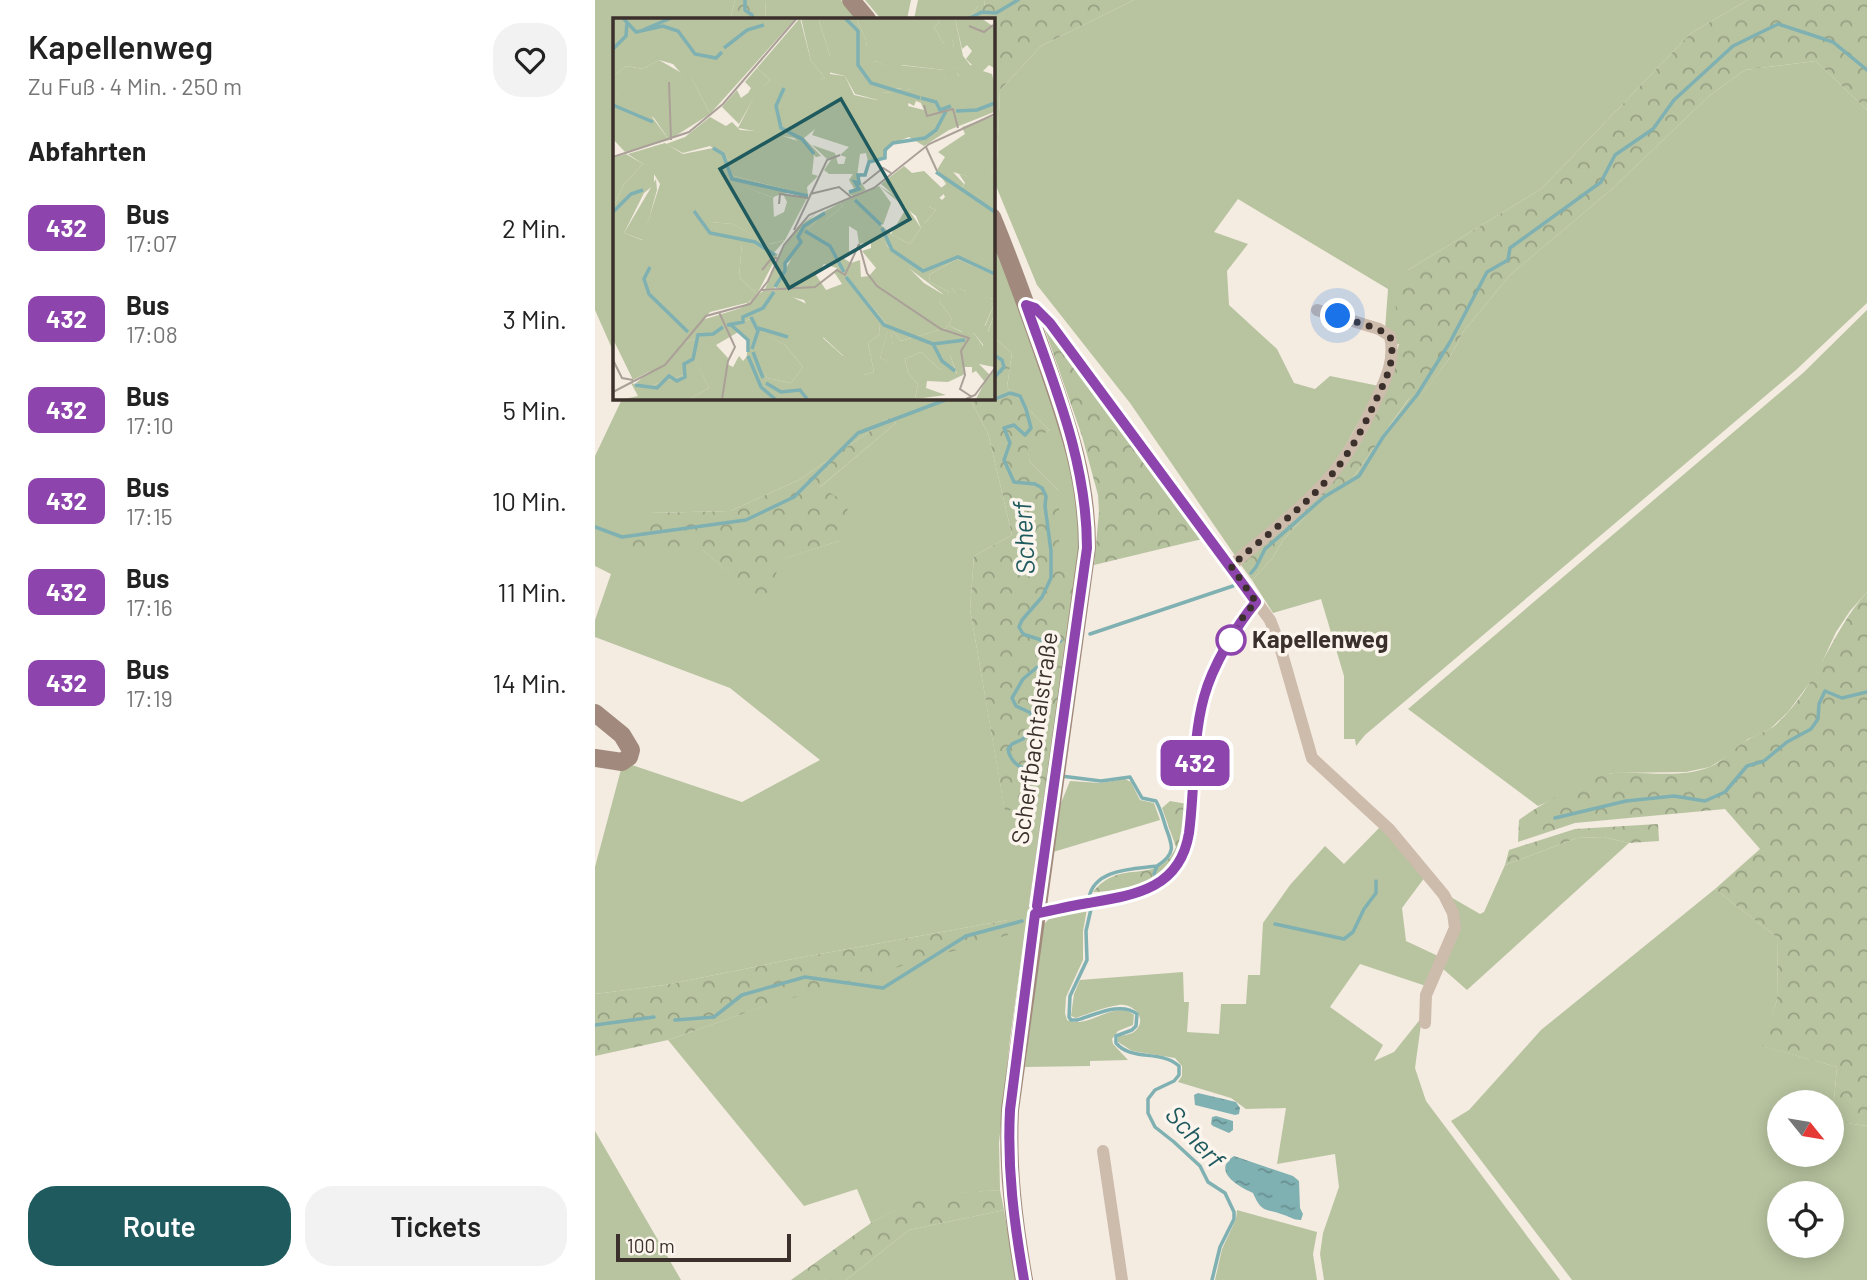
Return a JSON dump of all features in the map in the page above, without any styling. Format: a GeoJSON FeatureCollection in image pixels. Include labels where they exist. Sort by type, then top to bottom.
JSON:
{"type":"FeatureCollection","features":[{"type":"Feature","properties":{"kind":"main road"},"geometry":{"type":"LineString","coordinates":[[851,0],[866,18]]}},
{"type":"Feature","properties":{"kind":"main road","name":"Scherfbachtalstraße"},"geometry":{"type":"LineString","coordinates":[[994,222],[1026,305],[1078,459],[1087,521],[1087,548],[1010,1110],[1008,1142],[1012,1208],[1024,1280]]}},
{"type":"Feature","properties":{"kind":"main road"},"geometry":{"type":"LineString","coordinates":[[595,713],[622,735],[631,750],[629,757],[622,762],[595,758]]}},
{"type":"Feature","properties":{"kind":"street"},"geometry":{"type":"LineString","coordinates":[[1026,305],[1035,308],[1050,323],[1270,620],[1312,758],[1390,830],[1444,895],[1453,913],[1455,928],[1426,995],[1425,1023]]}},
{"type":"Feature","properties":{"kind":"street"},"geometry":{"type":"LineString","coordinates":[[1231,566],[1337,468],[1362,431],[1391,364],[1394,350],[1390,336],[1378,329],[1317,310]]}},
{"type":"Feature","properties":{"kind":"street"},"geometry":{"type":"LineString","coordinates":[[1035,914],[1140,893],[1162,881],[1178,864],[1188,842],[1197,736],[1204,697],[1234,633],[1244,615],[1256,602]]}},
{"type":"Feature","properties":{"kind":"street"},"geometry":{"type":"LineString","coordinates":[[1103,1151],[1122,1280]]}},
{"type":"Feature","properties":{"kind":"green space"},"geometry":{"type":"Polygon","coordinates":[[[595,0],[735,0],[730,18],[613,18],[613,351],[595,310],[595,0]]]}},
{"type":"Feature","properties":{"kind":"green space"},"geometry":{"type":"Polygon","coordinates":[[[735,0],[766,0],[765,18],[730,18],[735,0]]]}},
{"type":"Feature","properties":{"kind":"green space"},"geometry":{"type":"Polygon","coordinates":[[[766,0],[841,0],[855,18],[765,18],[766,0]]]}},
{"type":"Feature","properties":{"kind":"green space"},"geometry":{"type":"Polygon","coordinates":[[[865,0],[911,0],[907,18],[880,18],[865,0]]]}},
{"type":"Feature","properties":{"kind":"green space"},"geometry":{"type":"Polygon","coordinates":[[[918,0],[985,0],[984,6],[978,6],[970,18],[914,18],[918,0]]]}},
{"type":"Feature","properties":{"kind":"green space"},"geometry":{"type":"Polygon","coordinates":[[[985,0],[1134,0],[1041,46],[1000,90],[996,185],[994,18],[970,18],[978,6],[984,6],[985,0]]]}},
{"type":"Feature","properties":{"kind":"green space"},"geometry":{"type":"Polygon","coordinates":[[[1134,0],[1748,0],[1691,33],[1541,189],[1408,270],[1399,344],[1395,345],[1385,330],[1388,289],[1238,199],[1214,232],[1248,244],[1227,271],[1229,305],[1277,349],[1294,383],[1315,389],[1330,376],[1379,386],[1335,464],[1316,486],[1236,557],[1130,403],[1037,285],[996,186],[1000,90],[1041,46],[1134,0]]]}},
{"type":"Feature","properties":{"kind":"green space"},"geometry":{"type":"Polygon","coordinates":[[[1748,0],[1867,0],[1867,110],[1816,61],[1745,70],[1709,96],[1612,189],[1510,275],[1463,332],[1449,359],[1412,408],[1409,398],[1352,479],[1325,495],[1283,540],[1272,559],[1252,580],[1241,565],[1244,558],[1339,470],[1397,351],[1399,344],[1395,299],[1408,270],[1541,189],[1691,33],[1748,0]]]}},
{"type":"Feature","properties":{"kind":"green space"},"geometry":{"type":"Polygon","coordinates":[[[1816,61],[1867,110],[1867,303],[1796,370],[1365,735],[1356,746],[1355,739],[1344,739],[1344,676],[1321,599],[1273,613],[1252,580],[1272,559],[1283,540],[1325,495],[1352,479],[1410,397],[1412,407],[1449,359],[1463,332],[1510,275],[1612,189],[1709,96],[1745,70],[1816,61]]]}},
{"type":"Feature","properties":{"kind":"green space"},"geometry":{"type":"Polygon","coordinates":[[[994,241],[1058,420],[1080,498],[1077,586],[1058,562],[1059,491],[1030,462],[1026,444],[1049,430],[1007,387],[1012,353],[994,338],[994,241]]]}},
{"type":"Feature","properties":{"kind":"green space"},"geometry":{"type":"Polygon","coordinates":[[[1867,310],[1867,592],[1836,632],[1817,673],[1788,712],[1770,729],[1748,739],[1710,767],[1686,772],[1611,773],[1538,806],[1408,709],[1803,373],[1867,310]]]}},
{"type":"Feature","properties":{"kind":"green space"},"geometry":{"type":"Polygon","coordinates":[[[1044,327],[1202,539],[1094,565],[1098,495],[1082,436],[1044,327]]]}},
{"type":"Feature","properties":{"kind":"green space"},"geometry":{"type":"Polygon","coordinates":[[[994,338],[1012,353],[1007,387],[1049,430],[1027,445],[1030,462],[1059,491],[1059,562],[1077,586],[1044,798],[1005,812],[970,609],[974,556],[1012,535],[988,433],[970,399],[994,399],[994,338]]]}},
{"type":"Feature","properties":{"kind":"green space"},"geometry":{"type":"Polygon","coordinates":[[[622,399],[970,399],[988,433],[1012,535],[974,556],[970,609],[1005,811],[1044,798],[1010,1039],[999,1143],[1000,1190],[922,1196],[871,1223],[857,1189],[804,1206],[668,1040],[1008,920],[665,985],[595,994],[595,867],[623,762],[742,802],[820,760],[730,688],[595,637],[595,620],[611,574],[595,566],[595,456],[622,399]],[[889,418],[799,480],[730,511],[650,513],[703,550],[762,602],[782,559],[839,541],[819,488],[896,423],[889,418]]]}},
{"type":"Feature","properties":{"kind":"green space"},"geometry":{"type":"Polygon","coordinates":[[[889,418],[896,423],[820,487],[849,504],[839,541],[783,559],[762,603],[703,550],[627,552],[650,513],[730,511],[799,480],[889,418]]]}},
{"type":"Feature","properties":{"kind":"green space"},"geometry":{"type":"Polygon","coordinates":[[[1867,592],[1867,1126],[1845,1123],[1845,1090],[1835,1090],[1837,1067],[1762,1046],[1777,1000],[1778,938],[1715,889],[1760,849],[1725,809],[1575,823],[1518,842],[1519,820],[1579,785],[1614,773],[1675,774],[1699,771],[1710,767],[1744,742],[1773,727],[1801,696],[1854,608],[1867,592]]]}},
{"type":"Feature","properties":{"kind":"green space"},"geometry":{"type":"Polygon","coordinates":[[[1125,779],[1131,782],[1140,800],[1154,803],[1160,820],[1053,852],[1061,803],[1070,781],[1100,783],[1125,779]]]}},
{"type":"Feature","properties":{"kind":"green space"},"geometry":{"type":"Polygon","coordinates":[[[1170,801],[1187,804],[1179,845],[1163,871],[1134,886],[1093,892],[1104,881],[1127,873],[1149,870],[1168,859],[1176,847],[1162,808],[1170,801]]]}},
{"type":"Feature","properties":{"kind":"green space"},"geometry":{"type":"Polygon","coordinates":[[[1658,824],[1659,841],[1629,843],[1603,837],[1577,838],[1505,865],[1509,850],[1575,829],[1658,824]]]}},
{"type":"Feature","properties":{"kind":"green space"},"geometry":{"type":"Polygon","coordinates":[[[1380,827],[1425,877],[1402,908],[1406,941],[1438,956],[1426,986],[1360,964],[1330,1007],[1383,1045],[1374,1061],[1394,1052],[1422,1017],[1415,1068],[1426,1101],[1560,1280],[1324,1280],[1320,1254],[1323,1233],[1339,1187],[1335,1154],[1277,1164],[1286,1108],[1246,1109],[1231,1098],[1178,1082],[1182,1076],[1182,1066],[1175,1058],[1132,1051],[1118,1042],[1118,1037],[1134,1032],[1140,1022],[1138,1013],[1130,1007],[1119,1005],[1076,1018],[1071,1016],[1074,994],[1080,980],[1183,972],[1184,1002],[1189,1002],[1187,1032],[1219,1034],[1221,1004],[1246,1004],[1248,975],[1260,975],[1263,923],[1290,885],[1325,846],[1344,864],[1380,827]]]}},
{"type":"Feature","properties":{"kind":"green space"},"geometry":{"type":"Polygon","coordinates":[[[1603,837],[1629,843],[1467,990],[1442,968],[1458,934],[1449,896],[1480,914],[1484,912],[1505,865],[1577,838],[1603,837]]]}},
{"type":"Feature","properties":{"kind":"green space"},"geometry":{"type":"Polygon","coordinates":[[[1715,889],[1778,938],[1777,1000],[1763,1046],[1837,1067],[1835,1090],[1767,1090],[1767,1167],[1845,1167],[1845,1123],[1867,1126],[1867,1280],[1572,1280],[1451,1121],[1469,1110],[1541,1030],[1715,889]]]}},
{"type":"Feature","properties":{"kind":"green space"},"geometry":{"type":"Polygon","coordinates":[[[1087,909],[1083,931],[1083,960],[1066,997],[1065,1013],[1067,1020],[1075,1022],[1118,1010],[1134,1015],[1133,1025],[1118,1031],[1112,1039],[1113,1044],[1128,1060],[1090,1061],[1090,1066],[1025,1067],[1043,925],[1052,916],[1087,909]]]}},
{"type":"Feature","properties":{"kind":"green space"},"geometry":{"type":"Polygon","coordinates":[[[1008,920],[1008,935],[762,1007],[668,1040],[595,1056],[595,994],[665,985],[1008,920]]]}},
{"type":"Feature","properties":{"kind":"green space"},"geometry":{"type":"Polygon","coordinates":[[[595,1131],[681,1280],[595,1280],[595,1131]]]}},
{"type":"Feature","properties":{"kind":"green space"},"geometry":{"type":"Polygon","coordinates":[[[1000,1190],[1004,1210],[909,1230],[846,1280],[791,1280],[871,1223],[922,1195],[1000,1190]]]}},
{"type":"Feature","properties":{"kind":"green space"},"geometry":{"type":"Polygon","coordinates":[[[1004,1210],[1016,1280],[846,1280],[909,1230],[1004,1210]]]}},
{"type":"Feature","properties":{"kind":"green space"},"geometry":{"type":"Polygon","coordinates":[[[1237,1210],[1317,1232],[1313,1254],[1317,1280],[1215,1280],[1222,1249],[1236,1219],[1237,1210]]]}},
{"type":"Feature","properties":{"kind":"water"},"geometry":{"type":"Polygon","coordinates":[[[1198,1093],[1236,1102],[1240,1108],[1239,1114],[1195,1105],[1194,1095],[1198,1093]]]}},
{"type":"Feature","properties":{"kind":"water"},"geometry":{"type":"Polygon","coordinates":[[[1212,1117],[1233,1121],[1233,1130],[1229,1133],[1213,1126],[1212,1117]]]}},
{"type":"Feature","properties":{"kind":"water"},"geometry":{"type":"Polygon","coordinates":[[[1234,1156],[1293,1176],[1299,1181],[1300,1208],[1303,1214],[1301,1220],[1265,1209],[1253,1193],[1230,1178],[1225,1167],[1234,1156]]]}},
{"type":"Feature","properties":{"kind":"waterway","name":"Scherf"},"geometry":{"type":"LineString","coordinates":[[745,0],[745,10],[753,18]]}},
{"type":"Feature","properties":{"kind":"waterway"},"geometry":{"type":"LineString","coordinates":[[970,18],[982,12],[996,13],[1018,0]]}},
{"type":"Feature","properties":{"kind":"waterway"},"geometry":{"type":"LineString","coordinates":[[1251,573],[1265,549],[1324,497],[1359,476],[1383,437],[1417,395],[1450,342],[1487,272],[1508,260],[1510,248],[1601,182],[1615,155],[1653,129],[1674,100],[1733,46],[1778,24],[1833,42],[1867,70]]}},
{"type":"Feature","properties":{"kind":"waterway","name":"Scherf"},"geometry":{"type":"LineString","coordinates":[[994,355],[1002,360],[1004,367],[994,378]]}},
{"type":"Feature","properties":{"kind":"waterway","name":"Scherf"},"geometry":{"type":"LineString","coordinates":[[994,398],[1010,393],[1020,396],[1031,428],[1025,435],[1014,425],[1004,428],[1010,443],[1004,460],[1014,482],[1035,484],[1042,488],[1046,496],[1051,578],[1042,597],[1019,627],[1023,634],[1047,642],[1050,650],[1047,659],[1023,679],[1012,698],[1016,706],[1031,713],[1032,728],[1023,739],[1008,749],[1015,763],[1024,769],[1040,773]]}},
{"type":"Feature","properties":{"kind":"waterway"},"geometry":{"type":"LineString","coordinates":[[595,527],[622,537],[746,520],[794,497],[858,433],[948,399]]}},
{"type":"Feature","properties":{"kind":"waterway"},"geometry":{"type":"LineString","coordinates":[[1090,634],[1233,586]]}},
{"type":"Feature","properties":{"kind":"waterway"},"geometry":{"type":"LineString","coordinates":[[1047,642],[1061,641]]}},
{"type":"Feature","properties":{"kind":"waterway"},"geometry":{"type":"LineString","coordinates":[[1555,818],[1626,801],[1674,796],[1705,801],[1725,792],[1747,766],[1764,761],[1787,742],[1811,729],[1818,719],[1819,704],[1825,691],[1842,698],[1867,692]]}},
{"type":"Feature","properties":{"kind":"waterway","name":"Scherf"},"geometry":{"type":"LineString","coordinates":[[1061,776],[1101,781],[1130,777],[1142,798],[1156,801],[1170,840],[1170,853],[1163,862],[1157,866],[1107,875],[1092,888],[1089,898]]}},
{"type":"Feature","properties":{"kind":"waterway","name":"Scherf"},"geometry":{"type":"LineString","coordinates":[[1154,874],[1157,866]]}},
{"type":"Feature","properties":{"kind":"waterway"},"geometry":{"type":"LineString","coordinates":[[1275,924],[1344,939],[1353,932],[1364,909],[1376,893],[1376,881]]}},
{"type":"Feature","properties":{"kind":"waterway","name":"Scherf"},"geometry":{"type":"LineString","coordinates":[[1091,909],[1086,931],[1087,960],[1070,996],[1069,1017],[1071,1020],[1077,1020],[1108,1010],[1131,1010],[1137,1014],[1136,1026],[1116,1036],[1116,1043],[1130,1052],[1163,1058],[1179,1066],[1179,1075],[1174,1081],[1155,1090],[1148,1099],[1148,1113],[1155,1127],[1200,1166],[1208,1182],[1225,1193],[1234,1212],[1234,1219],[1220,1247],[1212,1280]]}},
{"type":"Feature","properties":{"kind":"waterway"},"geometry":{"type":"LineString","coordinates":[[675,1020],[714,1017],[742,995],[805,977],[883,988],[966,936],[1022,921]]}},
{"type":"Feature","properties":{"kind":"waterway"},"geometry":{"type":"LineString","coordinates":[[595,1025],[654,1017]]}},
{"type":"Feature","properties":{"kind":"bus line","name":"432"},"geometry":{"type":"LineString","coordinates":[[1024,1280],[1012,1208],[1008,1142],[1035,914],[1140,893],[1171,874],[1188,842],[1197,736],[1204,697],[1234,633],[1244,615],[1256,602],[1086,369],[1050,323],[1035,308],[1026,305],[1078,459],[1087,521],[1087,548],[1037,906]]}},
{"type":"Feature","properties":{"kind":"place","name":"Kapellenweg"},"geometry":{"type":"Point","coordinates":[1231,640]}},
{"type":"Feature","properties":{"kind":"route"},"geometry":{"type":"LineString","coordinates":[[1231,640],[1244,615],[1256,602],[1231,566],[1337,468],[1362,431],[1391,364],[1394,350],[1390,336],[1378,329],[1338,316]]}}]}
